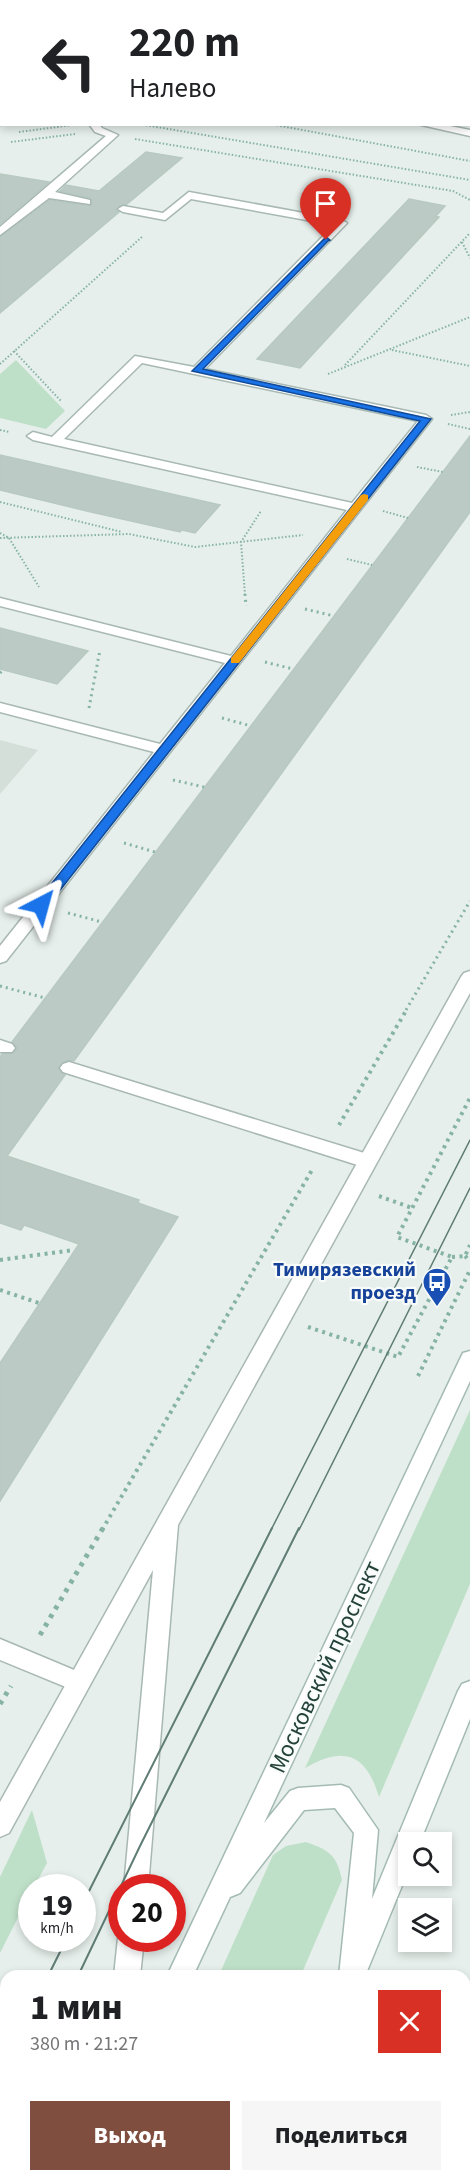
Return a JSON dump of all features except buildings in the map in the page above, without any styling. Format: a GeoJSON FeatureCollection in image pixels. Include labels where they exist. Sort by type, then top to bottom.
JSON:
{"type":"FeatureCollection","features":[{"type":"Feature","properties":{"kind":"street"},"geometry":{"type":"LineString","coordinates":[[0,232],[113,135],[98,130],[95,126]]}},
{"type":"Feature","properties":{"kind":"street"},"geometry":{"type":"LineString","coordinates":[[433,126],[470,133]]}},
{"type":"Feature","properties":{"kind":"street"},"geometry":{"type":"LineString","coordinates":[[47,194],[86,202]]}},
{"type":"Feature","properties":{"kind":"street"},"geometry":{"type":"LineString","coordinates":[[123,209],[165,216],[189,195],[342,223],[197,371]]}},
{"type":"Feature","properties":{"kind":"street"},"geometry":{"type":"LineString","coordinates":[[0,957],[426,419],[139,359],[56,440]]}},
{"type":"Feature","properties":{"kind":"street"},"geometry":{"type":"LineString","coordinates":[[33,436],[356,508]]}},
{"type":"Feature","properties":{"kind":"street"},"geometry":{"type":"LineString","coordinates":[[0,602],[234,661]]}},
{"type":"Feature","properties":{"kind":"street"},"geometry":{"type":"LineString","coordinates":[[0,707],[164,750]]}},
{"type":"Feature","properties":{"kind":"street"},"geometry":{"type":"LineString","coordinates":[[0,1825],[470,977]]}},
{"type":"Feature","properties":{"kind":"street"},"geometry":{"type":"LineString","coordinates":[[69,1068],[367,1161]]}},
{"type":"Feature","properties":{"kind":"street","name":"Московский проспект"},"geometry":{"type":"LineString","coordinates":[[183,1970],[470,1359]]}},
{"type":"Feature","properties":{"kind":"street"},"geometry":{"type":"LineString","coordinates":[[137,1874],[169,1519]]}},
{"type":"Feature","properties":{"kind":"street"},"geometry":{"type":"LineString","coordinates":[[0,1649],[78,1682]]}},
{"type":"Feature","properties":{"kind":"street"},"geometry":{"type":"LineString","coordinates":[[355,1970],[470,1691]]}},
{"type":"Feature","properties":{"kind":"street"},"geometry":{"type":"LineString","coordinates":[[211,1910],[298,1799],[341,1796],[366,1830],[354,1970]]}},
{"type":"Feature","properties":{"kind":"street"},"geometry":{"type":"LineString","coordinates":[[127,1970],[129,1952]]}},
{"type":"Feature","properties":{"kind":"path"},"geometry":{"type":"LineString","coordinates":[[11,133],[61,126]]}},
{"type":"Feature","properties":{"kind":"path"},"geometry":{"type":"LineString","coordinates":[[151,126],[470,180]]}},
{"type":"Feature","properties":{"kind":"path"},"geometry":{"type":"LineString","coordinates":[[281,126],[470,161]]}},
{"type":"Feature","properties":{"kind":"path"},"geometry":{"type":"LineString","coordinates":[[113,135],[453,191],[470,200]]}},
{"type":"Feature","properties":{"kind":"path"},"geometry":{"type":"LineString","coordinates":[[0,364],[165,216]]}},
{"type":"Feature","properties":{"kind":"path"},"geometry":{"type":"LineString","coordinates":[[343,368],[470,233]]}},
{"type":"Feature","properties":{"kind":"path"},"geometry":{"type":"LineString","coordinates":[[462,242],[470,258]]}},
{"type":"Feature","properties":{"kind":"path"},"geometry":{"type":"LineString","coordinates":[[289,390],[470,318]]}},
{"type":"Feature","properties":{"kind":"path"},"geometry":{"type":"LineString","coordinates":[[390,350],[470,366]]}},
{"type":"Feature","properties":{"kind":"path"},"geometry":{"type":"LineString","coordinates":[[14,351],[78,418]]}},
{"type":"Feature","properties":{"kind":"path"},"geometry":{"type":"LineString","coordinates":[[249,642],[241,542],[274,489]]}},
{"type":"Feature","properties":{"kind":"path"},"geometry":{"type":"LineString","coordinates":[[0,502],[129,534],[195,547],[338,531]]}},
{"type":"Feature","properties":{"kind":"path"},"geometry":{"type":"LineString","coordinates":[[0,532],[9,538],[57,616]]}},
{"type":"Feature","properties":{"kind":"path"},"geometry":{"type":"LineString","coordinates":[[0,538],[129,534]]}},
{"type":"Feature","properties":{"kind":"path"},"geometry":{"type":"LineString","coordinates":[[84,729],[105,629]]}},
{"type":"Feature","properties":{"kind":"path"},"geometry":{"type":"LineString","coordinates":[[0,1704],[470,901]]}},
{"type":"Feature","properties":{"kind":"path"},"geometry":{"type":"LineString","coordinates":[[41,905],[102,922]]}},
{"type":"Feature","properties":{"kind":"path"},"geometry":{"type":"LineString","coordinates":[[0,986],[45,998]]}},
{"type":"Feature","properties":{"kind":"path"},"geometry":{"type":"LineString","coordinates":[[470,1098],[397,1238],[452,1257],[465,1256],[470,1261]]}},
{"type":"Feature","properties":{"kind":"path"},"geometry":{"type":"LineString","coordinates":[[465,1256],[470,1245]]}},
{"type":"Feature","properties":{"kind":"path"},"geometry":{"type":"LineString","coordinates":[[0,1260],[74,1250]]}},
{"type":"Feature","properties":{"kind":"path"},"geometry":{"type":"LineString","coordinates":[[280,1318],[398,1357],[452,1257]]}},
{"type":"Feature","properties":{"kind":"path"},"geometry":{"type":"LineString","coordinates":[[418,1376],[470,1270]]}},
{"type":"Feature","properties":{"kind":"path"},"geometry":{"type":"LineString","coordinates":[[0,1290],[39,1303]]}},
{"type":"Feature","properties":{"kind":"shaded area"},"geometry":{"type":"Polygon","coordinates":[[[0,740],[38,750],[0,794],[0,740]]]}},
{"type":"Feature","properties":{"kind":"green space"},"geometry":{"type":"Polygon","coordinates":[[[16,360],[65,411],[46,429],[0,418],[0,374],[16,360]]]}},
{"type":"Feature","properties":{"kind":"green space"},"geometry":{"type":"Polygon","coordinates":[[[470,1410],[470,1584],[379,1797],[368,1771],[352,1758],[332,1757],[305,1768],[470,1410]]]}},
{"type":"Feature","properties":{"kind":"green space"},"geometry":{"type":"Polygon","coordinates":[[[32,1810],[47,1863],[41,1874],[18,1874],[18,1918],[0,1953],[0,1877],[32,1810]]]}},
{"type":"Feature","properties":{"kind":"green space"},"geometry":{"type":"Polygon","coordinates":[[[306,1842],[326,1851],[338,1865],[342,1880],[303,1970],[221,1970],[273,1855],[286,1846],[306,1842]]]}},
{"type":"Feature","properties":{"kind":"tram line"},"geometry":{"type":"LineString","coordinates":[[271,1530],[470,1140]]}},
{"type":"Feature","properties":{"kind":"tram line"},"geometry":{"type":"LineString","coordinates":[[299,1530],[470,1188]]}},
{"type":"Feature","properties":{"kind":"tram line"},"geometry":{"type":"LineString","coordinates":[[96,1877],[272,1528]]}},
{"type":"Feature","properties":{"kind":"tram line"},"geometry":{"type":"LineString","coordinates":[[81,1970],[140,1846],[299,1528]]}},
{"type":"Feature","properties":{"kind":"tram line"},"geometry":{"type":"LineString","coordinates":[[51,1970],[60,1952]]}},
{"type":"Feature","properties":{"kind":"slow traffic"},"geometry":{"type":"LineString","coordinates":[[235,660],[364,497]]}},
{"type":"Feature","properties":{"kind":"place","name":"Тимирязевский проезд"},"geometry":{"type":"Point","coordinates":[437,1308]}},
{"type":"Feature","properties":{"kind":"route"},"geometry":{"type":"LineString","coordinates":[[41,905],[426,419],[197,371],[326,240]]}}]}
